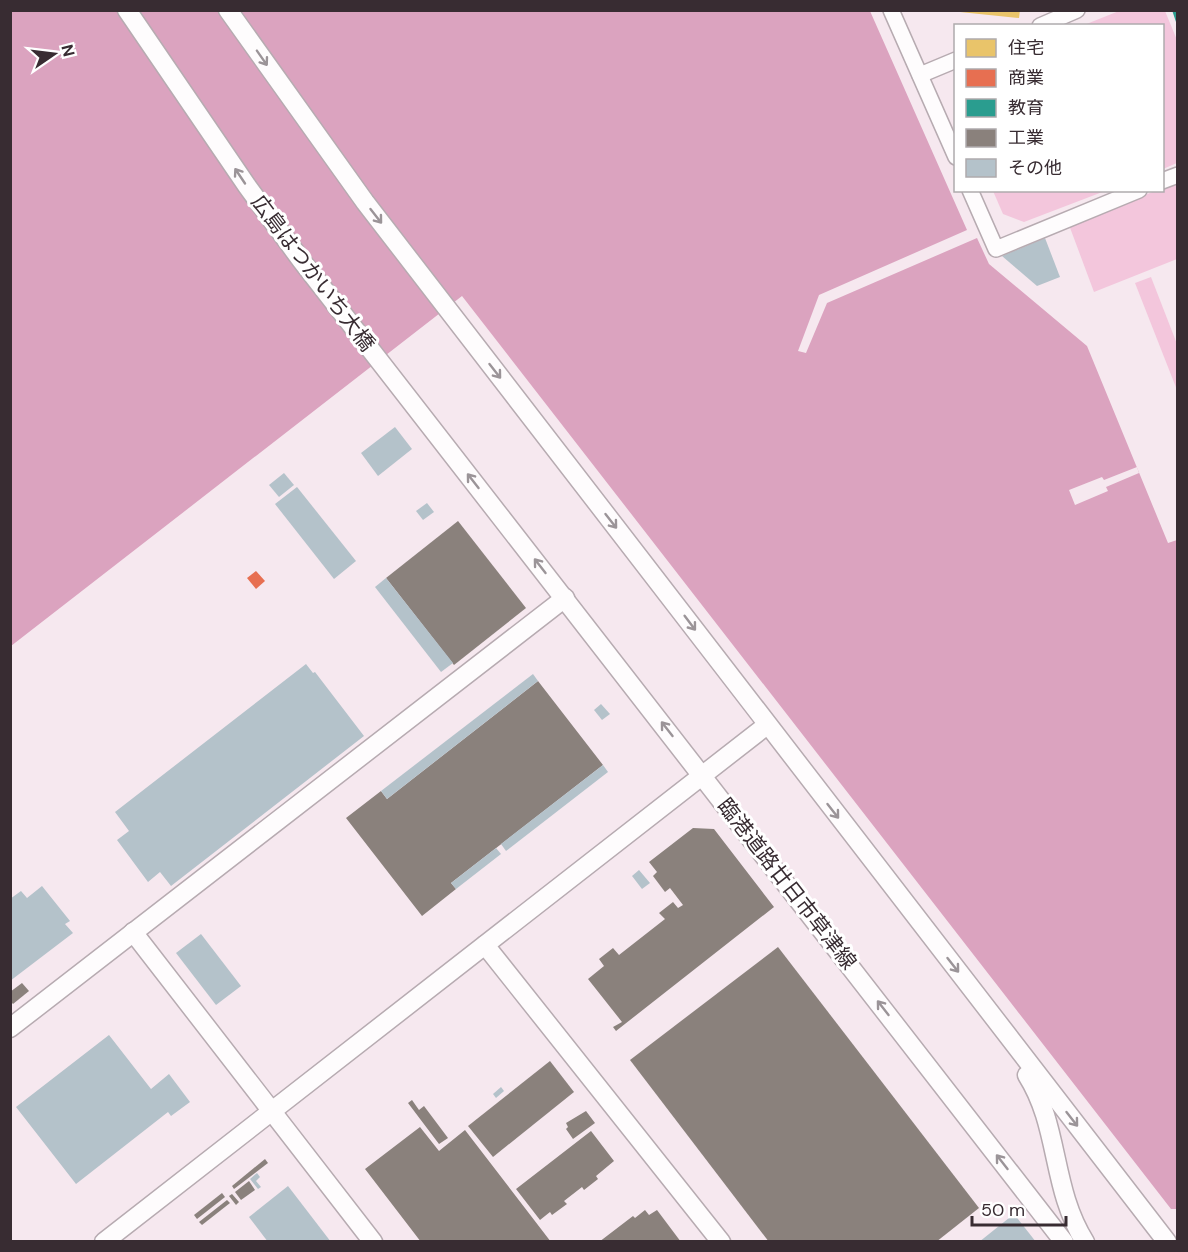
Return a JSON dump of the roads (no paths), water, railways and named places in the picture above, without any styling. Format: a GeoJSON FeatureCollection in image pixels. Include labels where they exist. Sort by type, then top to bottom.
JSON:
{"type":"FeatureCollection","features":[{"type":"Feature","properties":{"kind":"street","name":"広島はつかいち大橋"},"geometry":{"type":"LineString","coordinates":[[128,10],[247,186],[301,260],[509,527]]}},
{"type":"Feature","properties":{"kind":"street"},"geometry":{"type":"LineString","coordinates":[[228,10],[365,202],[1167,1242]]}},
{"type":"Feature","properties":{"kind":"street"},"geometry":{"type":"LineString","coordinates":[[891,10],[954,152]]}},
{"type":"Feature","properties":{"kind":"street"},"geometry":{"type":"LineString","coordinates":[[1045,24],[1077,10]]}},
{"type":"Feature","properties":{"kind":"street"},"geometry":{"type":"LineString","coordinates":[[920,75],[954,61]]}},
{"type":"Feature","properties":{"kind":"street"},"geometry":{"type":"LineString","coordinates":[[971,192],[996,249],[1134,192]]}},
{"type":"Feature","properties":{"kind":"street","name":"臨港道路廿日市草津線"},"geometry":{"type":"LineString","coordinates":[[509,527],[1064,1242]]}},
{"type":"Feature","properties":{"kind":"street"},"geometry":{"type":"LineString","coordinates":[[10,1028],[565,598]]}},
{"type":"Feature","properties":{"kind":"street"},"geometry":{"type":"LineString","coordinates":[[104,1242],[767,725]]}},
{"type":"Feature","properties":{"kind":"street"},"geometry":{"type":"LineString","coordinates":[[133,932],[372,1242]]}},
{"type":"Feature","properties":{"kind":"street"},"geometry":{"type":"LineString","coordinates":[[484,945],[720,1242]]}},
{"type":"Feature","properties":{"kind":"street"},"geometry":{"type":"LineString","coordinates":[[979,999],[1032,1083],[1041,1102],[1053,1142],[1064,1200],[1084,1242]]}}]}
